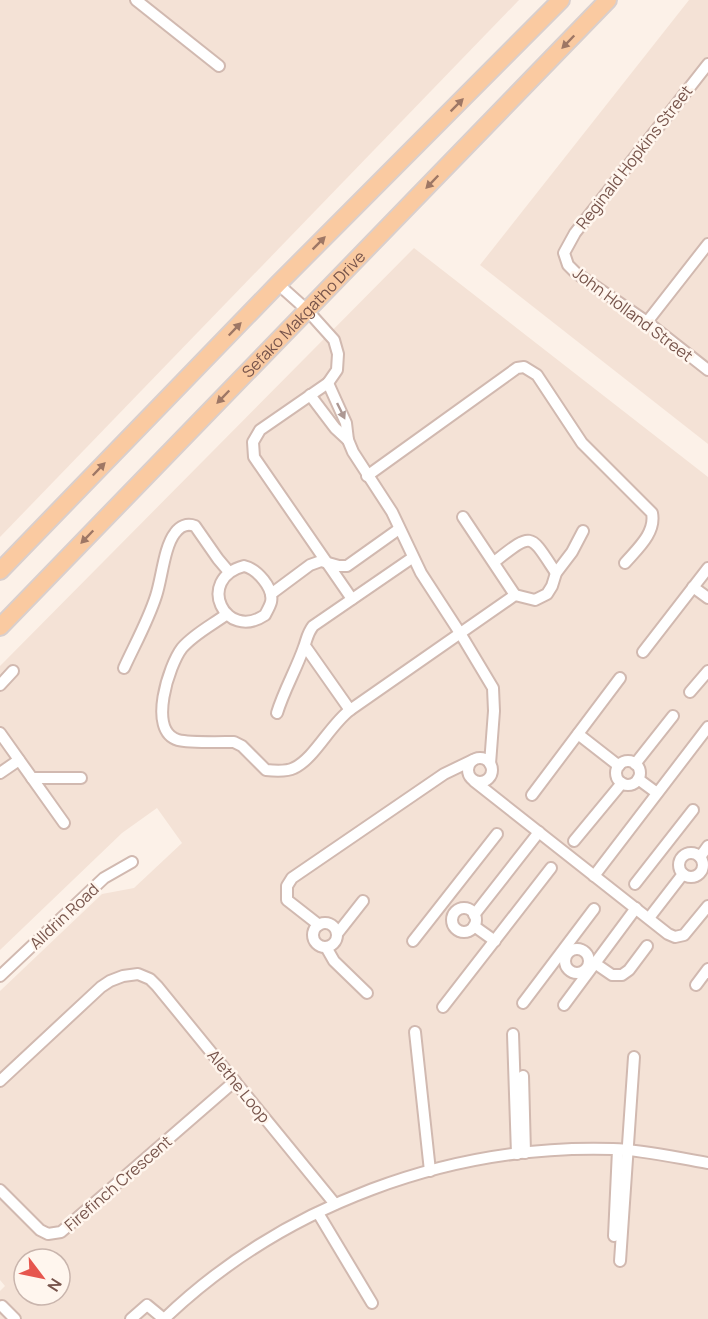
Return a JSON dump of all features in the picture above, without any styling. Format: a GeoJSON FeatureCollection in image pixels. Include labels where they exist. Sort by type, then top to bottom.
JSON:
{"type":"FeatureCollection","features":[{"type":"Feature","properties":{"kind":"main road"},"geometry":{"type":"LineString","coordinates":[[0,571],[278,284],[561,0]]}},
{"type":"Feature","properties":{"kind":"main road","name":"Sefako Makgatho Drive"},"geometry":{"type":"LineString","coordinates":[[0,627],[608,0]]}},
{"type":"Feature","properties":{"kind":"street"},"geometry":{"type":"LineString","coordinates":[[136,0],[219,66]]}},
{"type":"Feature","properties":{"kind":"street","name":"Reginald Hopkins Street"},"geometry":{"type":"LineString","coordinates":[[564,253],[575,233],[708,64]]}},
{"type":"Feature","properties":{"kind":"street"},"geometry":{"type":"LineString","coordinates":[[647,322],[708,244]]}},
{"type":"Feature","properties":{"kind":"street","name":"John Holland Street"},"geometry":{"type":"LineString","coordinates":[[564,253],[568,265],[576,273],[647,322],[708,370]]}},
{"type":"Feature","properties":{"kind":"street"},"geometry":{"type":"LineString","coordinates":[[278,284],[307,310],[334,340],[337,370],[328,383],[260,430],[256,434],[252,449],[260,467],[352,598]]}},
{"type":"Feature","properties":{"kind":"street"},"geometry":{"type":"LineString","coordinates":[[367,476],[517,368],[524,367],[537,375],[582,443],[652,513],[653,525],[645,539],[625,563]]}},
{"type":"Feature","properties":{"kind":"street"},"geometry":{"type":"LineString","coordinates":[[328,383],[346,423],[348,440]]}},
{"type":"Feature","properties":{"kind":"street"},"geometry":{"type":"LineString","coordinates":[[310,395],[335,428],[348,440],[367,476],[392,512],[412,558],[492,688],[494,711],[492,744],[481,761],[468,767],[472,779],[668,934],[679,937],[689,930],[708,906]]}},
{"type":"Feature","properties":{"kind":"street"},"geometry":{"type":"LineString","coordinates":[[463,517],[515,595],[527,599],[541,599],[547,594],[552,586],[555,573],[572,552],[583,531]]}},
{"type":"Feature","properties":{"kind":"street"},"geometry":{"type":"LineString","coordinates":[[124,668],[145,627],[156,597],[171,540],[180,528],[189,524],[195,526],[229,572]]}},
{"type":"Feature","properties":{"kind":"street"},"geometry":{"type":"LineString","coordinates":[[271,594],[310,565],[321,561],[347,566],[399,529]]}},
{"type":"Feature","properties":{"kind":"street"},"geometry":{"type":"LineString","coordinates":[[494,562],[522,540],[529,540],[536,544],[555,573]]}},
{"type":"Feature","properties":{"kind":"street"},"geometry":{"type":"LineString","coordinates":[[277,713],[305,646],[307,634],[313,626],[412,558]]}},
{"type":"Feature","properties":{"kind":"street"},"geometry":{"type":"LineString","coordinates":[[248,567],[269,588],[272,601],[265,615],[258,620],[241,622],[226,614],[219,600],[218,591],[220,583],[229,572],[248,567]]}},
{"type":"Feature","properties":{"kind":"street"},"geometry":{"type":"LineString","coordinates":[[643,652],[708,568]]}},
{"type":"Feature","properties":{"kind":"street"},"geometry":{"type":"LineString","coordinates":[[693,587],[708,598]]}},
{"type":"Feature","properties":{"kind":"street"},"geometry":{"type":"LineString","coordinates":[[226,614],[194,637],[176,656],[162,709],[165,729],[169,735],[178,740],[234,742],[242,746],[266,770],[286,770],[293,769],[308,757],[339,718],[515,595]]}},
{"type":"Feature","properties":{"kind":"street"},"geometry":{"type":"LineString","coordinates":[[305,646],[350,710]]}},
{"type":"Feature","properties":{"kind":"street"},"geometry":{"type":"LineString","coordinates":[[690,692],[708,670]]}},
{"type":"Feature","properties":{"kind":"street"},"geometry":{"type":"LineString","coordinates":[[0,685],[14,671]]}},
{"type":"Feature","properties":{"kind":"street"},"geometry":{"type":"LineString","coordinates":[[532,795],[620,678]]}},
{"type":"Feature","properties":{"kind":"street"},"geometry":{"type":"LineString","coordinates":[[635,764],[673,716]]}},
{"type":"Feature","properties":{"kind":"street"},"geometry":{"type":"LineString","coordinates":[[594,876],[708,727]]}},
{"type":"Feature","properties":{"kind":"street"},"geometry":{"type":"LineString","coordinates":[[0,733],[64,823]]}},
{"type":"Feature","properties":{"kind":"street"},"geometry":{"type":"LineString","coordinates":[[578,734],[619,766]]}},
{"type":"Feature","properties":{"kind":"street"},"geometry":{"type":"LineString","coordinates":[[0,773],[19,760]]}},
{"type":"Feature","properties":{"kind":"street"},"geometry":{"type":"LineString","coordinates":[[337,934],[330,925],[319,925],[287,900],[287,886],[292,878],[453,770],[481,761]]}},
{"type":"Feature","properties":{"kind":"street"},"geometry":{"type":"LineString","coordinates":[[481,761],[492,771],[489,779],[492,796]]}},
{"type":"Feature","properties":{"kind":"street"},"geometry":{"type":"LineString","coordinates":[[626,762],[635,764],[640,772],[638,779],[633,784],[622,783],[617,777],[619,766],[626,762]]}},
{"type":"Feature","properties":{"kind":"street"},"geometry":{"type":"LineString","coordinates":[[453,770],[481,782],[489,779]]}},
{"type":"Feature","properties":{"kind":"street"},"geometry":{"type":"LineString","coordinates":[[32,778],[81,778]]}},
{"type":"Feature","properties":{"kind":"street"},"geometry":{"type":"LineString","coordinates":[[638,779],[657,793]]}},
{"type":"Feature","properties":{"kind":"street"},"geometry":{"type":"LineString","coordinates":[[574,841],[622,783]]}},
{"type":"Feature","properties":{"kind":"street"},"geometry":{"type":"LineString","coordinates":[[635,884],[693,810]]}},
{"type":"Feature","properties":{"kind":"street"},"geometry":{"type":"LineString","coordinates":[[454,913],[452,920],[457,930],[464,932],[539,832]]}},
{"type":"Feature","properties":{"kind":"street"},"geometry":{"type":"LineString","coordinates":[[413,941],[497,834]]}},
{"type":"Feature","properties":{"kind":"street"},"geometry":{"type":"LineString","coordinates":[[667,846],[682,858]]}},
{"type":"Feature","properties":{"kind":"street"},"geometry":{"type":"LineString","coordinates":[[699,857],[708,846]]}},
{"type":"Feature","properties":{"kind":"street"},"geometry":{"type":"LineString","coordinates":[[689,854],[699,857],[705,874],[692,877],[683,874],[680,865],[682,858],[689,854]]}},
{"type":"Feature","properties":{"kind":"street","name":"Alldrin Road"},"geometry":{"type":"LineString","coordinates":[[2,970],[104,878],[132,862]]}},
{"type":"Feature","properties":{"kind":"street"},"geometry":{"type":"LineString","coordinates":[[443,1007],[551,868]]}},
{"type":"Feature","properties":{"kind":"street"},"geometry":{"type":"LineString","coordinates":[[649,918],[683,874]]}},
{"type":"Feature","properties":{"kind":"street"},"geometry":{"type":"LineString","coordinates":[[319,925],[314,931],[314,939],[318,945],[326,947],[333,944],[337,934],[363,901]]}},
{"type":"Feature","properties":{"kind":"street"},"geometry":{"type":"LineString","coordinates":[[442,904],[454,913]]}},
{"type":"Feature","properties":{"kind":"street"},"geometry":{"type":"LineString","coordinates":[[564,1005],[580,984],[588,967],[636,908]]}},
{"type":"Feature","properties":{"kind":"street"},"geometry":{"type":"LineString","coordinates":[[454,913],[465,909],[495,941]]}},
{"type":"Feature","properties":{"kind":"street"},"geometry":{"type":"LineString","coordinates":[[524,1003],[566,951],[594,909]]}},
{"type":"Feature","properties":{"kind":"street"},"geometry":{"type":"LineString","coordinates":[[566,951],[567,968],[574,972],[588,967],[612,975],[622,975],[647,946]]}},
{"type":"Feature","properties":{"kind":"street"},"geometry":{"type":"LineString","coordinates":[[326,947],[334,961],[367,993]]}},
{"type":"Feature","properties":{"kind":"street"},"geometry":{"type":"LineString","coordinates":[[566,951],[578,949],[585,952],[589,959],[580,984]]}},
{"type":"Feature","properties":{"kind":"street"},"geometry":{"type":"LineString","coordinates":[[696,985],[708,969]]}},
{"type":"Feature","properties":{"kind":"street","name":"Alethe Loop"},"geometry":{"type":"LineString","coordinates":[[0,1081],[101,987],[123,976],[138,974],[150,979],[157,986],[335,1204]]}},
{"type":"Feature","properties":{"kind":"street"},"geometry":{"type":"LineString","coordinates":[[415,1032],[430,1170]]}},
{"type":"Feature","properties":{"kind":"street"},"geometry":{"type":"LineString","coordinates":[[513,1034],[521,1153]]}},
{"type":"Feature","properties":{"kind":"street"},"geometry":{"type":"LineString","coordinates":[[614,1236],[634,1057]]}},
{"type":"Feature","properties":{"kind":"street"},"geometry":{"type":"LineString","coordinates":[[521,1153],[523,1076]]}},
{"type":"Feature","properties":{"kind":"street","name":"Firefinch Crescent"},"geometry":{"type":"LineString","coordinates":[[0,1190],[40,1230],[48,1234],[62,1232],[235,1081]]}},
{"type":"Feature","properties":{"kind":"street"},"geometry":{"type":"LineString","coordinates":[[131,1319],[147,1305],[164,1319],[214,1276],[280,1232],[335,1204],[388,1183],[430,1170],[521,1153],[561,1150],[623,1150],[708,1163]]}},
{"type":"Feature","properties":{"kind":"street"},"geometry":{"type":"LineString","coordinates":[[620,1261],[623,1150]]}},
{"type":"Feature","properties":{"kind":"street"},"geometry":{"type":"LineString","coordinates":[[318,1213],[372,1303]]}},
{"type":"Feature","properties":{"kind":"street"},"geometry":{"type":"LineString","coordinates":[[2,1305],[15,1319]]}},
{"type":"Feature","properties":{"kind":"shaded area"},"geometry":{"type":"Polygon","coordinates":[[[0,0],[519,0],[0,537],[0,0]]]}},
{"type":"Feature","properties":{"kind":"shaded area"},"geometry":{"type":"Polygon","coordinates":[[[689,0],[708,0],[708,444],[480,265],[689,0]]]}},
{"type":"Feature","properties":{"kind":"shaded area"},"geometry":{"type":"Polygon","coordinates":[[[414,248],[708,477],[708,1319],[0,1319],[0,1291],[5,1286],[0,1280],[0,991],[102,894],[134,888],[182,843],[157,808],[122,833],[0,950],[0,666],[414,248]]]}}]}
